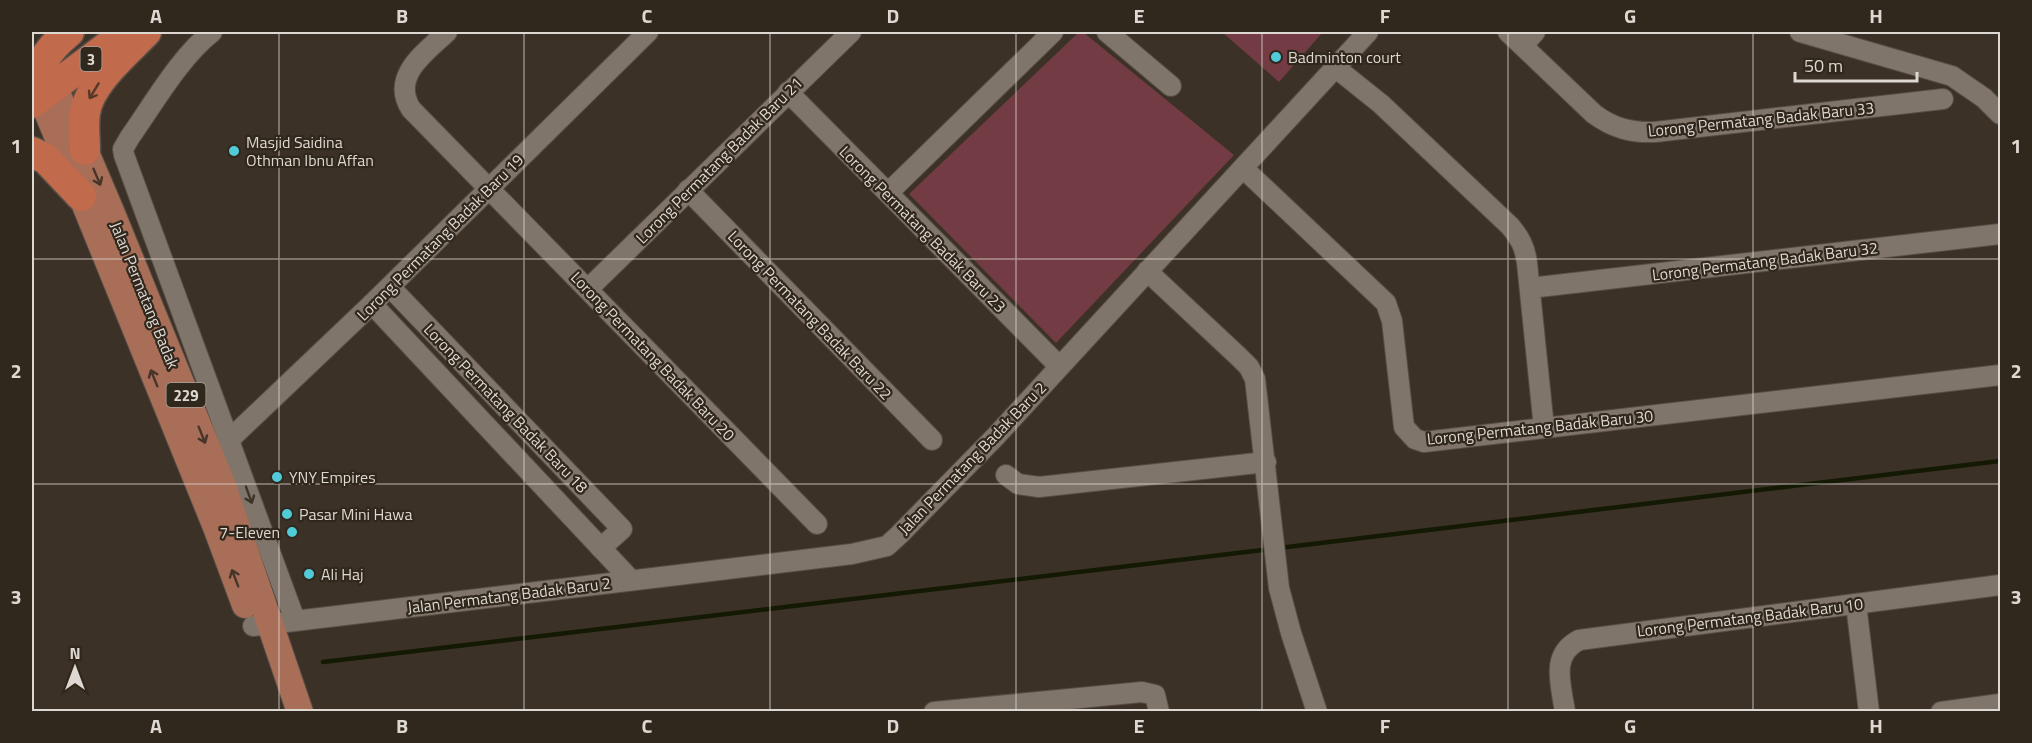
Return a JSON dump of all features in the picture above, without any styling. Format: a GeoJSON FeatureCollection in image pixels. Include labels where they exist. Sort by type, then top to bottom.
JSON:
{"type":"FeatureCollection","features":[{"type":"Feature","properties":{"kind":"highway"},"geometry":{"type":"LineString","coordinates":[[32,39],[42,32]]}},
{"type":"Feature","properties":{"kind":"highway"},"geometry":{"type":"LineString","coordinates":[[39,86],[50,50],[69,32]]}},
{"type":"Feature","properties":{"kind":"highway","name":"3"},"geometry":{"type":"LineString","coordinates":[[39,86],[127,32]]}},
{"type":"Feature","properties":{"kind":"highway"},"geometry":{"type":"LineString","coordinates":[[85,150],[85,111],[91,93],[146,32]]}},
{"type":"Feature","properties":{"kind":"highway"},"geometry":{"type":"LineString","coordinates":[[32,152],[46,159],[81,196]]}},
{"type":"Feature","properties":{"kind":"main road","name":"Jalan Permatang Badak"},"geometry":{"type":"LineString","coordinates":[[39,86],[70,123],[85,150],[223,486],[285,711]]}},
{"type":"Feature","properties":{"kind":"main road","name":"Jalan Permatang Badak"},"geometry":{"type":"LineString","coordinates":[[39,86],[81,196],[216,527],[300,711]]}},
{"type":"Feature","properties":{"kind":"street"},"geometry":{"type":"LineString","coordinates":[[212,32],[200,41],[187,56],[123,149],[126,163],[295,620]]}},
{"type":"Feature","properties":{"kind":"street","name":"Lorong Permatang Badak Baru 20"},"geometry":{"type":"LineString","coordinates":[[447,32],[415,63],[409,72],[404,89],[405,100],[411,109],[817,524]]}},
{"type":"Feature","properties":{"kind":"street","name":"Lorong Permatang Badak Baru 19"},"geometry":{"type":"LineString","coordinates":[[229,440],[372,304],[648,32]]}},
{"type":"Feature","properties":{"kind":"street","name":"Lorong Permatang Badak Baru 21"},"geometry":{"type":"LineString","coordinates":[[588,290],[850,32]]}},
{"type":"Feature","properties":{"kind":"street"},"geometry":{"type":"LineString","coordinates":[[888,194],[1053,32]]}},
{"type":"Feature","properties":{"kind":"street"},"geometry":{"type":"LineString","coordinates":[[1107,32],[1171,86]]}},
{"type":"Feature","properties":{"kind":"street","name":"Jalan Permatang Badak Baru 2"},"geometry":{"type":"LineString","coordinates":[[261,625],[852,554],[887,546],[996,436],[1368,32]]}},
{"type":"Feature","properties":{"kind":"street","name":"Lorong Permatang Badak Baru 33"},"geometry":{"type":"LineString","coordinates":[[1508,32],[1529,38],[1594,114],[1606,123],[1636,133],[1943,99]]}},
{"type":"Feature","properties":{"kind":"street"},"geometry":{"type":"LineString","coordinates":[[1800,32],[1952,76],[1984,98],[2001,114]]}},
{"type":"Feature","properties":{"kind":"street"},"geometry":{"type":"LineString","coordinates":[[1336,68],[1381,104],[1510,226],[1525,248],[1544,428]]}},
{"type":"Feature","properties":{"kind":"street","name":"Lorong Permatang Badak Baru 23"},"geometry":{"type":"LineString","coordinates":[[788,92],[1059,366]]}},
{"type":"Feature","properties":{"kind":"street","name":"Lorong Permatang Badak Baru 30"},"geometry":{"type":"LineString","coordinates":[[1243,168],[1386,303],[1392,321],[1404,427],[1424,442],[2001,375]]}},
{"type":"Feature","properties":{"kind":"street","name":"Lorong Permatang Badak Baru 22"},"geometry":{"type":"LineString","coordinates":[[688,190],[933,440]]}},
{"type":"Feature","properties":{"kind":"street","name":"Lorong Permatang Badak Baru 32"},"geometry":{"type":"LineString","coordinates":[[1530,288],[2001,234]]}},
{"type":"Feature","properties":{"kind":"street"},"geometry":{"type":"LineString","coordinates":[[1147,271],[1249,367],[1256,379],[1284,610],[1317,711]]}},
{"type":"Feature","properties":{"kind":"street","name":"Lorong Permatang Badak Baru 18"},"geometry":{"type":"LineString","coordinates":[[390,286],[622,529],[602,548]]}},
{"type":"Feature","properties":{"kind":"street"},"geometry":{"type":"LineString","coordinates":[[372,304],[631,579]]}},
{"type":"Feature","properties":{"kind":"street"},"geometry":{"type":"LineString","coordinates":[[1006,476],[1018,484],[1039,486],[1266,462]]}},
{"type":"Feature","properties":{"kind":"street","name":"Lorong Permatang Badak Baru 10"},"geometry":{"type":"LineString","coordinates":[[1565,711],[1560,661],[1570,645],[1580,640],[2001,585]]}},
{"type":"Feature","properties":{"kind":"street"},"geometry":{"type":"LineString","coordinates":[[1856,604],[1869,711]]}},
{"type":"Feature","properties":{"kind":"street"},"geometry":{"type":"LineString","coordinates":[[934,711],[1142,692],[1155,695],[1159,711]]}},
{"type":"Feature","properties":{"kind":"street"},"geometry":{"type":"LineString","coordinates":[[1941,711],[2001,704]]}},
{"type":"Feature","properties":{"kind":"shaded area"},"geometry":{"type":"Polygon","coordinates":[[[1079,32],[1083,32],[1234,155],[1056,343],[909,194],[1079,32]]]}},
{"type":"Feature","properties":{"kind":"shaded area","name":"Badminton court"},"geometry":{"type":"Polygon","coordinates":[[[1222,32],[1323,32],[1279,82],[1222,32]]]}},
{"type":"Feature","properties":{"kind":"waterway"},"geometry":{"type":"LineString","coordinates":[[1279,548],[2000,461]]}},
{"type":"Feature","properties":{"kind":"waterway"},"geometry":{"type":"LineString","coordinates":[[323,662],[1271,549]]}},
{"type":"Feature","properties":{"kind":"place","name":"Badminton court"},"geometry":{"type":"Point","coordinates":[1276,57]}},
{"type":"Feature","properties":{"kind":"place","name":"Masjid Saidina Othman Ibnu Affan"},"geometry":{"type":"Point","coordinates":[234,151]}},
{"type":"Feature","properties":{"kind":"place","name":"YNY Empires"},"geometry":{"type":"Point","coordinates":[277,477]}},
{"type":"Feature","properties":{"kind":"place","name":"Pasar Mini Hawa"},"geometry":{"type":"Point","coordinates":[287,514]}},
{"type":"Feature","properties":{"kind":"place","name":"7-Eleven"},"geometry":{"type":"Point","coordinates":[292,532]}},
{"type":"Feature","properties":{"kind":"place","name":"Ali Haj"},"geometry":{"type":"Point","coordinates":[309,574]}}]}
